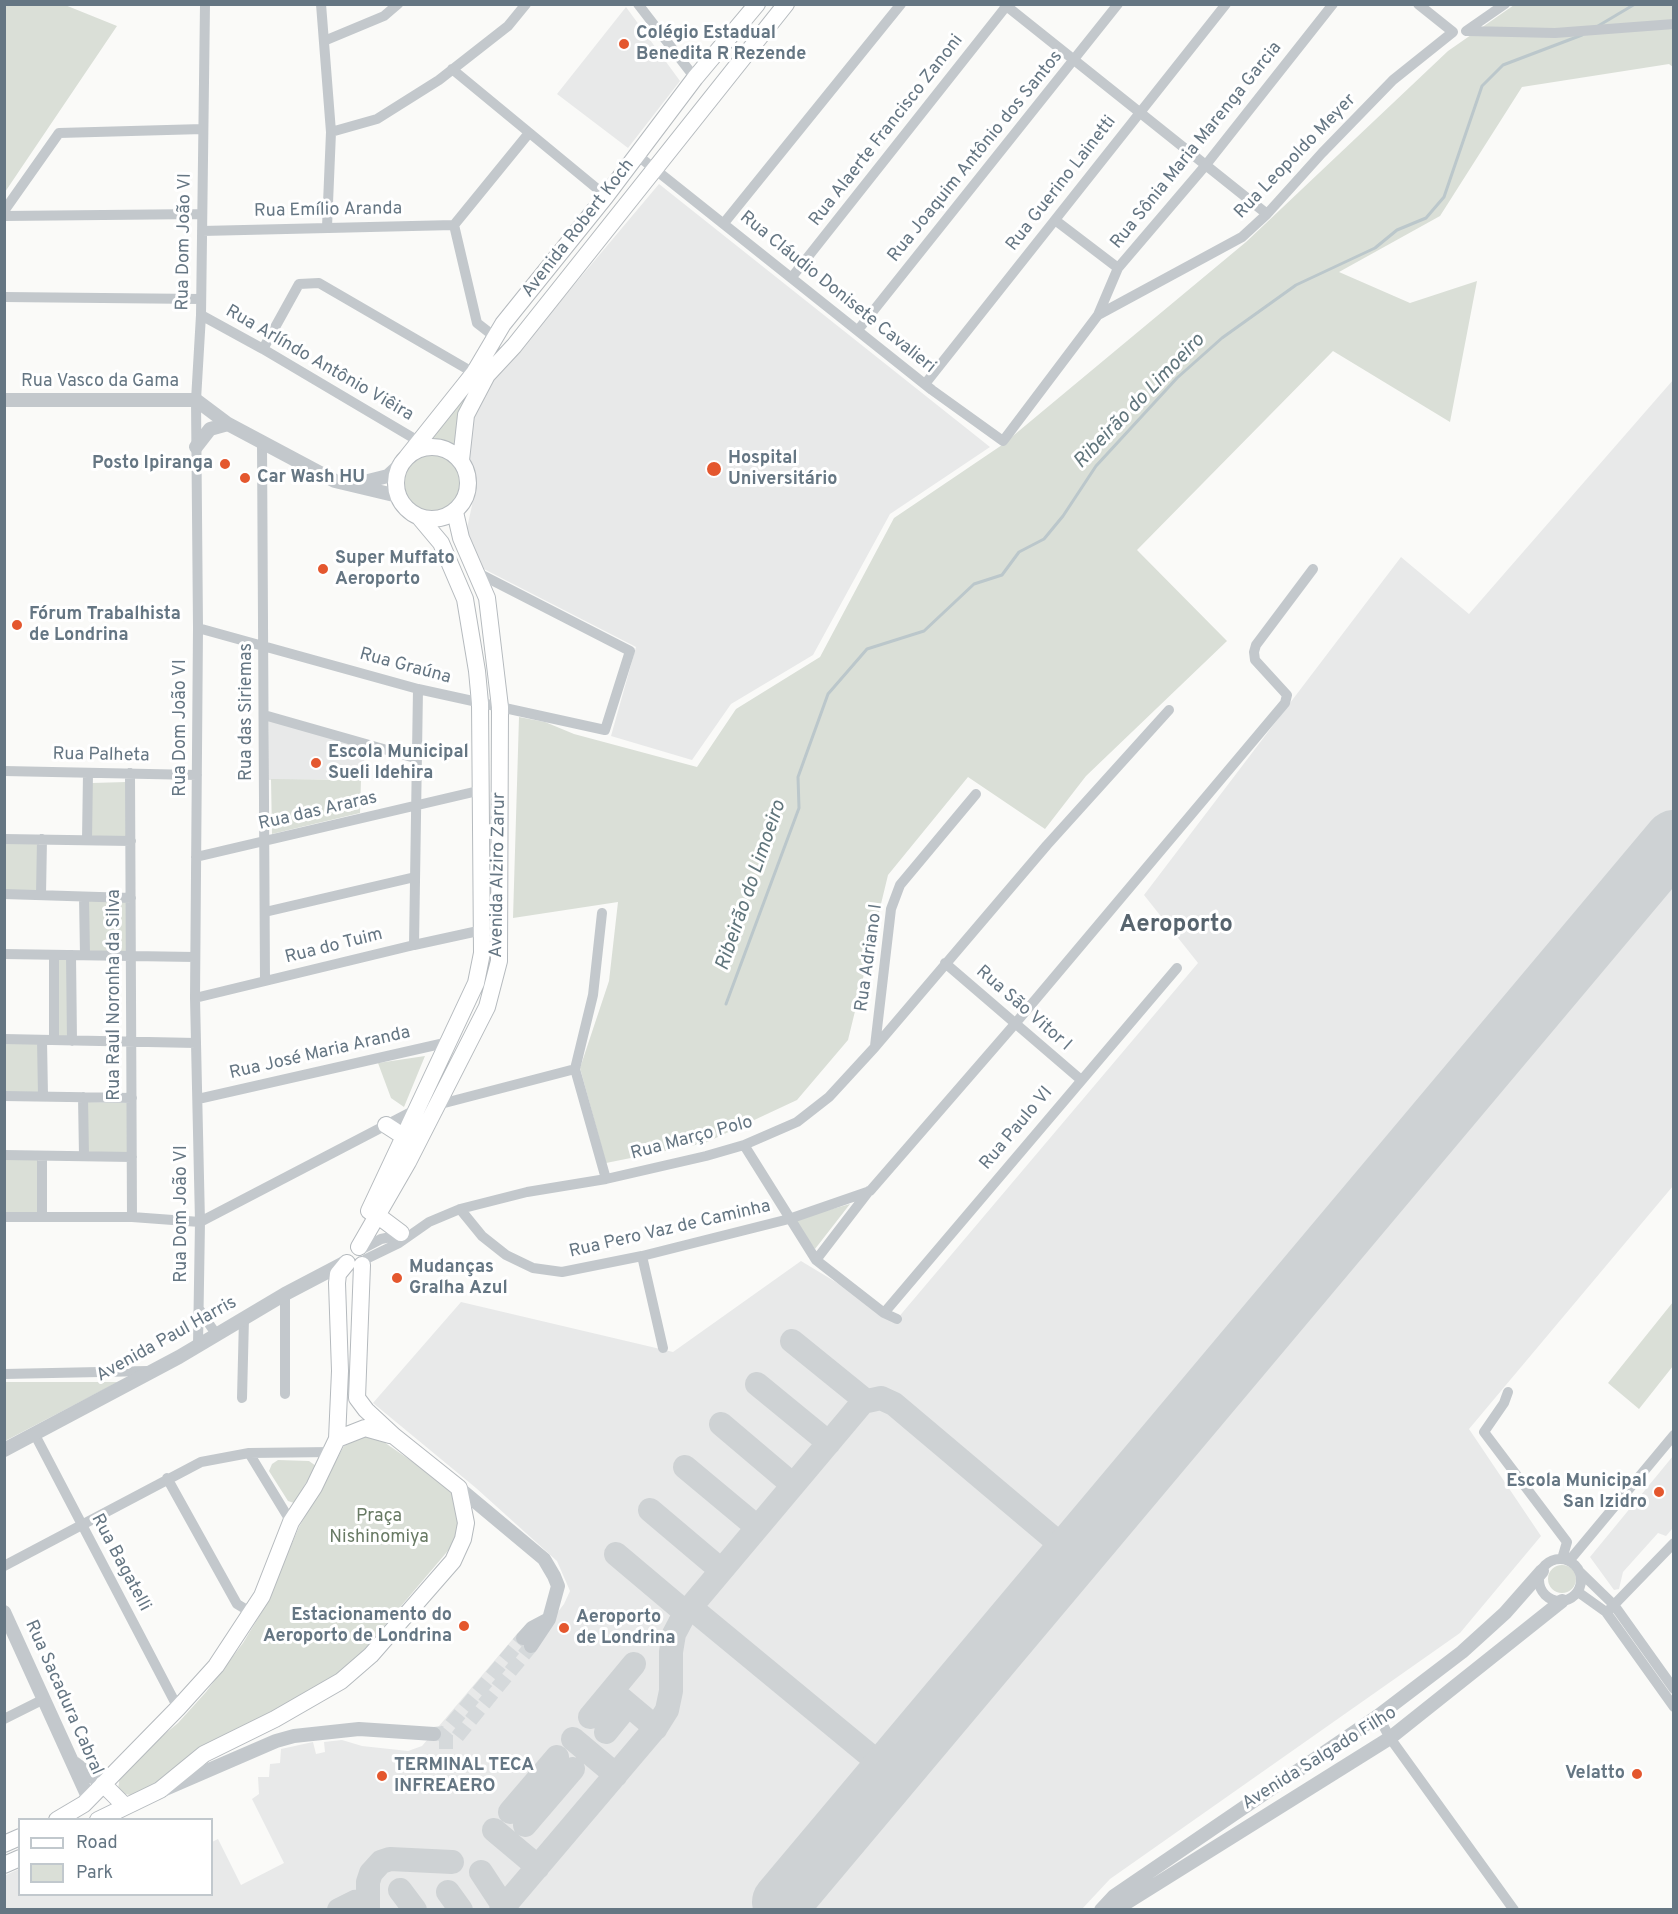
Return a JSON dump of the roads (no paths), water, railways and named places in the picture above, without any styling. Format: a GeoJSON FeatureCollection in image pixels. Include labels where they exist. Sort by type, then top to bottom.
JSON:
{"type":"FeatureCollection","features":[{"type":"Feature","properties":{"kind":"main road","name":"Avenida Robert Koch"},"geometry":{"type":"LineString","coordinates":[[403,461],[474,373],[499,331],[606,196],[695,78],[757,4]]}},
{"type":"Feature","properties":{"kind":"main road","name":"Avenida Robert Koch"},"geometry":{"type":"LineString","coordinates":[[461,460],[463,427],[473,398],[487,375],[517,341],[786,4]]}},
{"type":"Feature","properties":{"kind":"main road"},"geometry":{"type":"LineString","coordinates":[[499,331],[517,341]]}},
{"type":"Feature","properties":{"kind":"main road"},"geometry":{"type":"LineString","coordinates":[[440,447],[452,452],[461,460],[466,470],[468,493],[455,512],[438,519],[420,518],[403,505],[396,486],[403,461],[417,450],[440,447]]}},
{"type":"Feature","properties":{"kind":"main road","name":"Avenida Alziro Zarur"},"geometry":{"type":"LineString","coordinates":[[356,1256],[487,1007],[499,961],[501,926],[500,707],[488,598],[461,538],[455,512]]}},
{"type":"Feature","properties":{"kind":"main road","name":"Avenida Alziro Zarur"},"geometry":{"type":"LineString","coordinates":[[356,1256],[403,1136],[476,983],[482,952],[480,703],[465,600],[441,543],[420,518]]}},
{"type":"Feature","properties":{"kind":"main road"},"geometry":{"type":"LineString","coordinates":[[386,1125],[403,1136]]}},
{"type":"Feature","properties":{"kind":"main road"},"geometry":{"type":"LineString","coordinates":[[377,1215],[405,1233]]}},
{"type":"Feature","properties":{"kind":"main road"},"geometry":{"type":"LineString","coordinates":[[62,1818],[86,1808],[103,1784],[216,1666],[262,1596],[291,1522],[314,1487],[334,1446],[349,1371],[356,1256]]}},
{"type":"Feature","properties":{"kind":"main road"},"geometry":{"type":"LineString","coordinates":[[102,1818],[160,1790],[204,1754],[326,1691],[371,1655],[453,1561],[463,1539],[466,1523],[459,1488],[394,1436],[366,1410],[357,1398],[349,1371]]}},
{"type":"Feature","properties":{"kind":"main road"},"geometry":{"type":"LineString","coordinates":[[334,1446],[365,1428],[394,1436]]}},
{"type":"Feature","properties":{"kind":"main road"},"geometry":{"type":"LineString","coordinates":[[103,1784],[125,1806]]}},
{"type":"Feature","properties":{"kind":"main road"},"geometry":{"type":"LineString","coordinates":[[4,1845],[18,1839]]}},
{"type":"Feature","properties":{"kind":"main road"},"geometry":{"type":"LineString","coordinates":[[4,1865],[18,1859]]}},
{"type":"Feature","properties":{"kind":"street","name":"Rua Dom João VI"},"geometry":{"type":"LineString","coordinates":[[198,1344],[200,1222],[195,998],[198,628],[196,400],[201,315],[205,4]]}},
{"type":"Feature","properties":{"kind":"street"},"geometry":{"type":"LineString","coordinates":[[321,4],[331,132],[327,227]]}},
{"type":"Feature","properties":{"kind":"street"},"geometry":{"type":"LineString","coordinates":[[324,41],[384,16],[398,4]]}},
{"type":"Feature","properties":{"kind":"street"},"geometry":{"type":"LineString","coordinates":[[331,132],[376,119],[452,69],[508,26],[526,4]]}},
{"type":"Feature","properties":{"kind":"street"},"geometry":{"type":"LineString","coordinates":[[724,224],[900,4]]}},
{"type":"Feature","properties":{"kind":"street","name":"Rua Joaquim Antônio dos Santos"},"geometry":{"type":"LineString","coordinates":[[858,330],[1118,4]]}},
{"type":"Feature","properties":{"kind":"street","name":"Rua Guerino Lainetti"},"geometry":{"type":"LineString","coordinates":[[925,384],[1226,4]]}},
{"type":"Feature","properties":{"kind":"street","name":"Rua Sônia Maria Marenga Garcia"},"geometry":{"type":"LineString","coordinates":[[1098,315],[1118,268],[1205,166],[1333,4]]}},
{"type":"Feature","properties":{"kind":"street"},"geometry":{"type":"LineString","coordinates":[[1418,4],[1453,32],[1555,33],[1674,24]]}},
{"type":"Feature","properties":{"kind":"street"},"geometry":{"type":"LineString","coordinates":[[1468,31],[1505,4]]}},
{"type":"Feature","properties":{"kind":"street"},"geometry":{"type":"LineString","coordinates":[[1006,5],[1267,214]]}},
{"type":"Feature","properties":{"kind":"street","name":"Rua Alaerte Francisco Zanoni"},"geometry":{"type":"LineString","coordinates":[[792,278],[1006,5]]}},
{"type":"Feature","properties":{"kind":"street"},"geometry":{"type":"LineString","coordinates":[[641,6],[695,78]]}},
{"type":"Feature","properties":{"kind":"street","name":"Rua Leopoldo Meyer"},"geometry":{"type":"LineString","coordinates":[[1003,441],[1098,315],[1242,237],[1267,214],[1393,80],[1453,32]]}},
{"type":"Feature","properties":{"kind":"street"},"geometry":{"type":"LineString","coordinates":[[452,69],[606,196]]}},
{"type":"Feature","properties":{"kind":"street"},"geometry":{"type":"LineString","coordinates":[[4,214],[59,133],[203,129]]}},
{"type":"Feature","properties":{"kind":"street"},"geometry":{"type":"LineString","coordinates":[[499,331],[477,323],[454,225],[529,133]]}},
{"type":"Feature","properties":{"kind":"street","name":"Rua Cláudio Donisete Cavalieri"},"geometry":{"type":"LineString","coordinates":[[637,155],[925,384],[1003,441]]}},
{"type":"Feature","properties":{"kind":"street"},"geometry":{"type":"LineString","coordinates":[[4,214],[202,214]]}},
{"type":"Feature","properties":{"kind":"street"},"geometry":{"type":"LineString","coordinates":[[1054,220],[1118,268]]}},
{"type":"Feature","properties":{"kind":"street","name":"Rua Emílio Aranda"},"geometry":{"type":"LineString","coordinates":[[202,231],[454,225]]}},
{"type":"Feature","properties":{"kind":"street"},"geometry":{"type":"LineString","coordinates":[[263,349],[299,284],[319,283],[474,373]]}},
{"type":"Feature","properties":{"kind":"street"},"geometry":{"type":"LineString","coordinates":[[4,297],[201,299]]}},
{"type":"Feature","properties":{"kind":"street","name":"Rua Arlíndo Antônio Viêira"},"geometry":{"type":"LineString","coordinates":[[201,315],[420,442]]}},
{"type":"Feature","properties":{"kind":"street","name":"Rua Vasco da Gama"},"geometry":{"type":"LineString","coordinates":[[4,400],[196,400]]}},
{"type":"Feature","properties":{"kind":"street"},"geometry":{"type":"LineString","coordinates":[[196,400],[228,424],[335,481],[398,496]]}},
{"type":"Feature","properties":{"kind":"street"},"geometry":{"type":"LineString","coordinates":[[196,447],[210,429],[228,424]]}},
{"type":"Feature","properties":{"kind":"street","name":"Rua das Siriemas"},"geometry":{"type":"LineString","coordinates":[[262,443],[265,981]]}},
{"type":"Feature","properties":{"kind":"street","name":"Avenida Robert Koch"},"geometry":{"type":"LineString","coordinates":[[349,485],[387,476],[403,461]]}},
{"type":"Feature","properties":{"kind":"street","name":"Rua Pero Vaz de Caminha"},"geometry":{"type":"LineString","coordinates":[[816,1260],[870,1191],[1014,1025],[1286,703],[1287,695],[1255,660],[1254,652],[1256,645],[1312,569]]}},
{"type":"Feature","properties":{"kind":"street","name":"Rua Graúna"},"geometry":{"type":"LineString","coordinates":[[198,628],[418,689],[605,730],[630,651],[477,572]]}},
{"type":"Feature","properties":{"kind":"street"},"geometry":{"type":"LineString","coordinates":[[414,945],[415,758],[418,689]]}},
{"type":"Feature","properties":{"kind":"street","name":"Rua Março Polo"},"geometry":{"type":"LineString","coordinates":[[356,1256],[399,1243],[405,1233],[460,1209],[527,1192],[606,1179],[744,1145],[797,1122],[829,1097],[875,1047],[1047,845],[1169,710]]}},
{"type":"Feature","properties":{"kind":"street"},"geometry":{"type":"LineString","coordinates":[[264,715],[415,758]]}},
{"type":"Feature","properties":{"kind":"street","name":"Rua Palheta"},"geometry":{"type":"LineString","coordinates":[[4,771],[197,775]]}},
{"type":"Feature","properties":{"kind":"street"},"geometry":{"type":"LineString","coordinates":[[87,840],[88,773]]}},
{"type":"Feature","properties":{"kind":"street","name":"Rua Raul Noronha da Silva"},"geometry":{"type":"LineString","coordinates":[[130,773],[132,1216]]}},
{"type":"Feature","properties":{"kind":"street","name":"Rua das Araras"},"geometry":{"type":"LineString","coordinates":[[196,857],[482,790]]}},
{"type":"Feature","properties":{"kind":"street","name":"Rua Adriano I"},"geometry":{"type":"LineString","coordinates":[[875,1047],[891,909],[900,885],[976,794]]}},
{"type":"Feature","properties":{"kind":"street"},"geometry":{"type":"LineString","coordinates":[[4,839],[130,841]]}},
{"type":"Feature","properties":{"kind":"street"},"geometry":{"type":"LineString","coordinates":[[41,895],[42,839]]}},
{"type":"Feature","properties":{"kind":"street"},"geometry":{"type":"LineString","coordinates":[[265,912],[415,877]]}},
{"type":"Feature","properties":{"kind":"street"},"geometry":{"type":"LineString","coordinates":[[4,894],[131,898]]}},
{"type":"Feature","properties":{"kind":"street"},"geometry":{"type":"LineString","coordinates":[[84,897],[85,955]]}},
{"type":"Feature","properties":{"kind":"street"},"geometry":{"type":"LineString","coordinates":[[602,913],[593,996],[576,1069],[606,1179]]}},
{"type":"Feature","properties":{"kind":"street","name":"Rua do Tuim"},"geometry":{"type":"LineString","coordinates":[[195,998],[501,926]]}},
{"type":"Feature","properties":{"kind":"street"},"geometry":{"type":"LineString","coordinates":[[4,954],[195,957]]}},
{"type":"Feature","properties":{"kind":"street"},"geometry":{"type":"LineString","coordinates":[[43,1096],[54,955]]}},
{"type":"Feature","properties":{"kind":"street"},"geometry":{"type":"LineString","coordinates":[[71,955],[72,1041]]}},
{"type":"Feature","properties":{"kind":"street","name":"Rua São Vitor I"},"geometry":{"type":"LineString","coordinates":[[945,963],[1014,1025],[1080,1079]]}},
{"type":"Feature","properties":{"kind":"street","name":"Rua Paulo VI"},"geometry":{"type":"LineString","coordinates":[[884,1313],[1080,1079],[1177,968]]}},
{"type":"Feature","properties":{"kind":"street"},"geometry":{"type":"LineString","coordinates":[[4,1039],[196,1043]]}},
{"type":"Feature","properties":{"kind":"street","name":"Rua José Maria Aranda"},"geometry":{"type":"LineString","coordinates":[[198,1099],[449,1042]]}},
{"type":"Feature","properties":{"kind":"street"},"geometry":{"type":"LineString","coordinates":[[4,1218],[132,1216],[200,1222],[416,1110],[576,1069]]}},
{"type":"Feature","properties":{"kind":"street"},"geometry":{"type":"LineString","coordinates":[[4,1096],[132,1098]]}},
{"type":"Feature","properties":{"kind":"street"},"geometry":{"type":"LineString","coordinates":[[83,1097],[84,1156]]}},
{"type":"Feature","properties":{"kind":"street"},"geometry":{"type":"LineString","coordinates":[[744,1145],[816,1260],[884,1313],[897,1319]]}},
{"type":"Feature","properties":{"kind":"street"},"geometry":{"type":"LineString","coordinates":[[4,1155],[132,1157]]}},
{"type":"Feature","properties":{"kind":"street"},"geometry":{"type":"LineString","coordinates":[[42,1156],[42,1217]]}},
{"type":"Feature","properties":{"kind":"street","name":"Rua Pero Vaz de Caminha"},"geometry":{"type":"LineString","coordinates":[[460,1209],[482,1236],[506,1255],[533,1268],[562,1272],[642,1256],[789,1219],[870,1191]]}},
{"type":"Feature","properties":{"kind":"street","name":"Avenida Paul Harris"},"geometry":{"type":"LineString","coordinates":[[4,1449],[148,1371],[179,1357],[285,1294],[356,1256]]}},
{"type":"Feature","properties":{"kind":"street"},"geometry":{"type":"LineString","coordinates":[[642,1256],[663,1348]]}},
{"type":"Feature","properties":{"kind":"street"},"geometry":{"type":"LineString","coordinates":[[285,1294],[285,1394]]}},
{"type":"Feature","properties":{"kind":"street","name":"Rua Dom João VI"},"geometry":{"type":"LineString","coordinates":[[198,1308],[216,1334]]}},
{"type":"Feature","properties":{"kind":"street"},"geometry":{"type":"LineString","coordinates":[[242,1398],[244,1318]]}},
{"type":"Feature","properties":{"kind":"street"},"geometry":{"type":"LineString","coordinates":[[4,1374],[148,1371]]}},
{"type":"Feature","properties":{"kind":"street"},"geometry":{"type":"LineString","coordinates":[[1508,1392],[1504,1403],[1484,1432],[1567,1542],[1566,1560]]}},
{"type":"Feature","properties":{"kind":"street","name":"Rua Bagatelli"},"geometry":{"type":"LineString","coordinates":[[34,1433],[178,1708]]}},
{"type":"Feature","properties":{"kind":"street"},"geometry":{"type":"LineString","coordinates":[[1580,1571],[1578,1592],[1574,1597],[1562,1601],[1545,1594],[1540,1583],[1542,1571],[1551,1562],[1566,1560],[1674,1435]]}},
{"type":"Feature","properties":{"kind":"street"},"geometry":{"type":"LineString","coordinates":[[4,1566],[201,1462],[249,1453],[334,1446]]}},
{"type":"Feature","properties":{"kind":"street"},"geometry":{"type":"LineString","coordinates":[[249,1453],[291,1522]]}},
{"type":"Feature","properties":{"kind":"street"},"geometry":{"type":"LineString","coordinates":[[167,1478],[237,1604],[252,1613]]}},
{"type":"Feature","properties":{"kind":"street"},"geometry":{"type":"LineString","coordinates":[[459,1488],[520,1538],[549,1567],[558,1586],[549,1619],[532,1628],[527,1642]]}},
{"type":"Feature","properties":{"kind":"street"},"geometry":{"type":"LineString","coordinates":[[1610,1609],[1674,1543]]}},
{"type":"Feature","properties":{"kind":"street"},"geometry":{"type":"LineString","coordinates":[[1566,1560],[1580,1571],[1674,1689]]}},
{"type":"Feature","properties":{"kind":"street","name":"Avenida Salgado Filho"},"geometry":{"type":"LineString","coordinates":[[1118,1905],[1462,1652],[1505,1613],[1542,1571]]}},
{"type":"Feature","properties":{"kind":"street"},"geometry":{"type":"LineString","coordinates":[[1578,1592],[1610,1609],[1672,1701]]}},
{"type":"Feature","properties":{"kind":"street","name":"Avenida Salgado Filho"},"geometry":{"type":"LineString","coordinates":[[1101,1910],[1118,1905],[1390,1738],[1562,1601]]}},
{"type":"Feature","properties":{"kind":"street","name":"Rua Sacadura Cabral"},"geometry":{"type":"LineString","coordinates":[[4,1612],[72,1762],[86,1808]]}},
{"type":"Feature","properties":{"kind":"street"},"geometry":{"type":"LineString","coordinates":[[4,1719],[44,1699]]}},
{"type":"Feature","properties":{"kind":"street"},"geometry":{"type":"LineString","coordinates":[[1378,1716],[1390,1738],[1514,1910]]}},
{"type":"Feature","properties":{"kind":"street"},"geometry":{"type":"LineString","coordinates":[[160,1790],[285,1738],[359,1729],[436,1738]]}},
{"type":"Feature","properties":{"kind":"street"},"geometry":{"type":"LineString","coordinates":[[72,1762],[103,1784]]}},
{"type":"Feature","properties":{"kind":"waterway","name":"Ribeirão do Limoeiro"},"geometry":{"type":"LineString","coordinates":[[1598,26],[1635,4]]}},
{"type":"Feature","properties":{"kind":"waterway","name":"Ribeirão do Limoeiro"},"geometry":{"type":"LineString","coordinates":[[726,1004],[799,808],[798,777],[828,694],[867,649],[924,631],[974,584],[1002,575],[1019,552],[1044,539],[1063,516],[1096,466],[1177,378],[1222,338],[1296,285],[1375,248],[1397,230],[1426,218],[1444,197],[1482,86],[1503,65],[1582,35]]}},
{"type":"Feature","properties":{"kind":"tunnel"},"geometry":{"type":"LineString","coordinates":[[434,1734],[444,1733],[523,1638]]}},
{"type":"Feature","properties":{"kind":"tunnel"},"geometry":{"type":"LineString","coordinates":[[439,1742],[453,1742],[531,1646]]}},
{"type":"Feature","properties":{"kind":"place","name":"Colégio Estadual Benedita R Rezende"},"geometry":{"type":"Point","coordinates":[624,44]}},
{"type":"Feature","properties":{"kind":"place","name":"Posto Ipiranga"},"geometry":{"type":"Point","coordinates":[225,464]}},
{"type":"Feature","properties":{"kind":"place","name":"Hospital Universitário"},"geometry":{"type":"Point","coordinates":[714,469]}},
{"type":"Feature","properties":{"kind":"place","name":"Car Wash HU"},"geometry":{"type":"Point","coordinates":[245,478]}},
{"type":"Feature","properties":{"kind":"place","name":"Super Muffato Aeroporto"},"geometry":{"type":"Point","coordinates":[323,569]}},
{"type":"Feature","properties":{"kind":"place","name":"Fórum Trabalhista de Londrina"},"geometry":{"type":"Point","coordinates":[17,625]}},
{"type":"Feature","properties":{"kind":"place","name":"Escola Municipal Sueli Idehira"},"geometry":{"type":"Point","coordinates":[316,763]}},
{"type":"Feature","properties":{"kind":"place","name":"Mudanças Gralha Azul"},"geometry":{"type":"Point","coordinates":[397,1278]}},
{"type":"Feature","properties":{"kind":"place","name":"Escola Municipal San Izidro"},"geometry":{"type":"Point","coordinates":[1659,1492]}},
{"type":"Feature","properties":{"kind":"place","name":"Estacionamento do Aeroporto de Londrina"},"geometry":{"type":"Point","coordinates":[464,1626]}},
{"type":"Feature","properties":{"kind":"place","name":"Aeroporto de Londrina"},"geometry":{"type":"Point","coordinates":[564,1628]}},
{"type":"Feature","properties":{"kind":"place","name":"Velatto"},"geometry":{"type":"Point","coordinates":[1637,1774]}},
{"type":"Feature","properties":{"kind":"place","name":"TERMINAL TECA INFREAERO"},"geometry":{"type":"Point","coordinates":[382,1776]}},
{"type":"Feature","properties":{"kind":"district","name":"Aeroporto"},"geometry":{"type":"Point","coordinates":[1176,926]}},
{"type":"Feature","properties":{"kind":"park label","name":"Praça Nishinomiya"},"geometry":{"type":"Point","coordinates":[379,1528]}}]}
